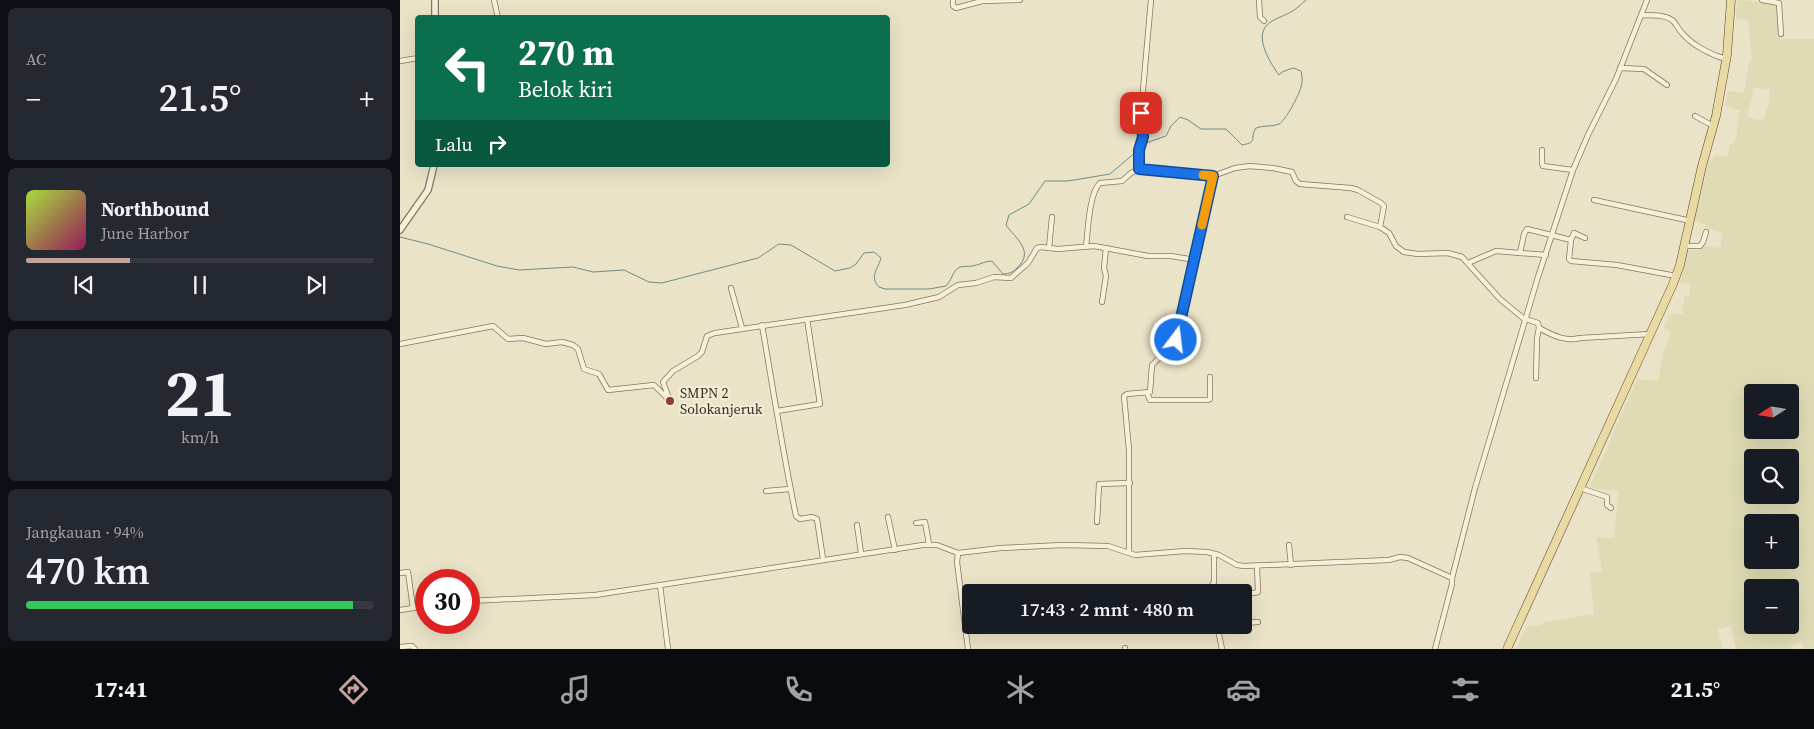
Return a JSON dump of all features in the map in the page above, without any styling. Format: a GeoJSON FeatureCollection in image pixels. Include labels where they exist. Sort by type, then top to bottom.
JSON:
{"type":"FeatureCollection","features":[{"type":"Feature","properties":{"kind":"main road"},"geometry":{"type":"LineString","coordinates":[[1507,649],[1676,276],[1713,126],[1726,59],[1731,0]]}},
{"type":"Feature","properties":{"kind":"street"},"geometry":{"type":"LineString","coordinates":[[494,0],[497,15]]}},
{"type":"Feature","properties":{"kind":"street"},"geometry":{"type":"LineString","coordinates":[[953,0],[953,6],[956,8],[982,1],[1020,0]]}},
{"type":"Feature","properties":{"kind":"street"},"geometry":{"type":"LineString","coordinates":[[1139,169],[1139,150],[1143,137],[1141,113],[1151,0]]}},
{"type":"Feature","properties":{"kind":"street"},"geometry":{"type":"LineString","coordinates":[[1259,0],[1259,14],[1264,21]]}},
{"type":"Feature","properties":{"kind":"street"},"geometry":{"type":"LineString","coordinates":[[1435,649],[1475,488],[1552,234],[1573,170],[1620,68],[1646,0]]}},
{"type":"Feature","properties":{"kind":"street"},"geometry":{"type":"LineString","coordinates":[[1762,0],[1779,3],[1781,34]]}},
{"type":"Feature","properties":{"kind":"street"},"geometry":{"type":"LineString","coordinates":[[1641,15],[1672,20],[1682,34],[1690,40],[1714,55],[1726,59]]}},
{"type":"Feature","properties":{"kind":"street"},"geometry":{"type":"LineString","coordinates":[[400,61],[415,58]]}},
{"type":"Feature","properties":{"kind":"street"},"geometry":{"type":"LineString","coordinates":[[1620,68],[1644,69],[1667,85]]}},
{"type":"Feature","properties":{"kind":"street"},"geometry":{"type":"LineString","coordinates":[[1694,116],[1713,126]]}},
{"type":"Feature","properties":{"kind":"street"},"geometry":{"type":"LineString","coordinates":[[1542,150],[1543,166],[1573,170]]}},
{"type":"Feature","properties":{"kind":"street"},"geometry":{"type":"LineString","coordinates":[[400,230],[428,190],[434,167]]}},
{"type":"Feature","properties":{"kind":"street"},"geometry":{"type":"LineString","coordinates":[[1086,246],[1092,201],[1097,185],[1100,183],[1122,181],[1139,169],[1213,176],[1242,167],[1273,168],[1292,172],[1296,182],[1300,184],[1358,190],[1384,206],[1380,228]]}},
{"type":"Feature","properties":{"kind":"street"},"geometry":{"type":"LineString","coordinates":[[1147,393],[1150,391],[1152,365],[1163,354],[1167,339],[1176,340],[1213,176]]}},
{"type":"Feature","properties":{"kind":"street"},"geometry":{"type":"LineString","coordinates":[[1594,200],[1691,221]]}},
{"type":"Feature","properties":{"kind":"street"},"geometry":{"type":"LineString","coordinates":[[1049,248],[1052,217]]}},
{"type":"Feature","properties":{"kind":"street"},"geometry":{"type":"LineString","coordinates":[[1347,218],[1380,228],[1389,233],[1396,246],[1404,252],[1418,254],[1448,253],[1462,257],[1500,299],[1523,318],[1538,323],[1536,378]]}},
{"type":"Feature","properties":{"kind":"street"},"geometry":{"type":"LineString","coordinates":[[1520,253],[1527,230],[1529,229],[1572,240]]}},
{"type":"Feature","properties":{"kind":"street"},"geometry":{"type":"LineString","coordinates":[[1684,246],[1700,246],[1706,232]]}},
{"type":"Feature","properties":{"kind":"street"},"geometry":{"type":"LineString","coordinates":[[1585,238],[1574,233],[1569,259],[1571,261],[1617,265],[1676,276]]}},
{"type":"Feature","properties":{"kind":"street"},"geometry":{"type":"LineString","coordinates":[[400,344],[427,337],[493,326],[508,339],[523,338],[546,344],[562,342],[573,345],[578,349],[584,369],[599,374],[608,390],[654,385],[670,402],[664,382],[673,371],[702,352],[707,336],[710,334],[762,325],[905,306],[939,297],[958,285],[976,283],[994,277],[1011,278],[1028,263],[1037,248],[1041,247],[1058,249],[1086,246],[1148,256],[1172,256],[1195,260]]}},
{"type":"Feature","properties":{"kind":"street"},"geometry":{"type":"LineString","coordinates":[[1102,302],[1106,276],[1104,268],[1106,248]]}},
{"type":"Feature","properties":{"kind":"street"},"geometry":{"type":"LineString","coordinates":[[1468,263],[1496,251],[1546,255]]}},
{"type":"Feature","properties":{"kind":"street"},"geometry":{"type":"LineString","coordinates":[[731,288],[742,328]]}},
{"type":"Feature","properties":{"kind":"street"},"geometry":{"type":"LineString","coordinates":[[777,411],[820,403],[808,319]]}},
{"type":"Feature","properties":{"kind":"street"},"geometry":{"type":"LineString","coordinates":[[762,325],[790,489],[798,518],[812,517],[817,519],[824,559]]}},
{"type":"Feature","properties":{"kind":"street"},"geometry":{"type":"LineString","coordinates":[[1539,328],[1570,341],[1580,338],[1650,334]]}},
{"type":"Feature","properties":{"kind":"street"},"geometry":{"type":"LineString","coordinates":[[1147,393],[1150,400],[1208,400],[1210,399],[1210,377]]}},
{"type":"Feature","properties":{"kind":"street"},"geometry":{"type":"LineString","coordinates":[[1129,552],[1129,450],[1124,396],[1127,394],[1147,393]]}},
{"type":"Feature","properties":{"kind":"street"},"geometry":{"type":"LineString","coordinates":[[1097,522],[1099,484],[1130,483]]}},
{"type":"Feature","properties":{"kind":"street"},"geometry":{"type":"LineString","coordinates":[[1580,488],[1607,497],[1607,505],[1611,508]]}},
{"type":"Feature","properties":{"kind":"street"},"geometry":{"type":"LineString","coordinates":[[766,491],[790,489]]}},
{"type":"Feature","properties":{"kind":"street"},"geometry":{"type":"LineString","coordinates":[[888,517],[894,550]]}},
{"type":"Feature","properties":{"kind":"street"},"geometry":{"type":"LineString","coordinates":[[916,523],[925,522],[929,544]]}},
{"type":"Feature","properties":{"kind":"street"},"geometry":{"type":"LineString","coordinates":[[857,525],[862,554]]}},
{"type":"Feature","properties":{"kind":"street"},"geometry":{"type":"LineString","coordinates":[[480,600],[595,595],[929,544],[958,553],[1001,548],[1063,545],[1108,546],[1135,555],[1184,551],[1214,554],[1237,565],[1257,566],[1389,560],[1400,557],[1408,558],[1452,578]]}},
{"type":"Feature","properties":{"kind":"street"},"geometry":{"type":"LineString","coordinates":[[1289,545],[1291,565]]}},
{"type":"Feature","properties":{"kind":"street"},"geometry":{"type":"LineString","coordinates":[[958,553],[959,581],[968,649]]}},
{"type":"Feature","properties":{"kind":"street"},"geometry":{"type":"LineString","coordinates":[[1213,584],[1214,554]]}},
{"type":"Feature","properties":{"kind":"street"},"geometry":{"type":"LineString","coordinates":[[1252,593],[1258,592],[1257,566]]}},
{"type":"Feature","properties":{"kind":"street"},"geometry":{"type":"LineString","coordinates":[[400,573],[408,572],[412,608]]}},
{"type":"Feature","properties":{"kind":"street"},"geometry":{"type":"LineString","coordinates":[[660,585],[668,649]]}},
{"type":"Feature","properties":{"kind":"street"},"geometry":{"type":"LineString","coordinates":[[400,610],[415,608]]}},
{"type":"Feature","properties":{"kind":"street"},"geometry":{"type":"LineString","coordinates":[[1252,622],[1258,622]]}},
{"type":"Feature","properties":{"kind":"street"},"geometry":{"type":"LineString","coordinates":[[1219,634],[1222,649]]}},
{"type":"Feature","properties":{"kind":"street"},"geometry":{"type":"LineString","coordinates":[[400,647],[412,646],[415,649]]}},
{"type":"Feature","properties":{"kind":"shaded area"},"geometry":{"type":"Polygon","coordinates":[[[1737,0],[1778,3],[1780,39],[1814,39],[1814,649],[1804,649],[1802,642],[1791,645],[1791,649],[1736,649],[1731,626],[1718,629],[1723,649],[1516,649],[1527,626],[1594,614],[1590,573],[1602,571],[1596,537],[1614,538],[1619,491],[1589,488],[1637,379],[1658,381],[1664,350],[1671,333],[1663,326],[1671,314],[1682,314],[1685,296],[1690,296],[1690,284],[1680,282],[1689,250],[1699,251],[1705,246],[1720,248],[1723,233],[1706,229],[1705,224],[1694,221],[1709,161],[1712,161],[1714,155],[1727,157],[1730,144],[1735,143],[1740,111],[1725,105],[1728,91],[1744,93],[1749,64],[1752,59],[1748,20],[1736,18],[1737,0]],[[1753,87],[1747,117],[1763,121],[1769,102],[1770,90],[1753,87]]]}},
{"type":"Feature","properties":{"kind":"waterway"},"geometry":{"type":"LineString","coordinates":[[1143,144],[1166,136],[1171,126],[1180,117],[1201,129],[1226,129],[1242,145],[1252,141],[1256,128],[1277,125],[1282,122],[1300,91],[1302,85],[1301,71],[1293,68],[1279,75],[1265,51],[1262,37],[1263,30],[1269,23],[1293,11],[1306,0]]}},
{"type":"Feature","properties":{"kind":"waterway"},"geometry":{"type":"LineString","coordinates":[[400,237],[497,266],[519,270],[573,267],[593,272],[624,270],[649,282],[662,283],[758,258],[779,244],[791,245],[835,271],[850,268],[856,264],[864,253],[874,252],[881,258],[874,276],[879,287],[885,289],[929,289],[946,286],[956,270],[962,267],[992,261],[1003,274],[1014,271],[1022,262],[1024,251],[1019,240],[1006,225],[1009,215],[1029,204],[1045,181],[1068,181],[1110,174],[1137,151]]}},
{"type":"Feature","properties":{"kind":"slow traffic"},"geometry":{"type":"LineString","coordinates":[[1202,225],[1213,176],[1203,175]]}},
{"type":"Feature","properties":{"kind":"place","name":"SMPN 2 Solokanjeruk"},"geometry":{"type":"Point","coordinates":[670,401]}},
{"type":"Feature","properties":{"kind":"route"},"geometry":{"type":"LineString","coordinates":[[1141,113],[1143,137],[1139,150],[1139,169],[1213,176],[1176,340]]}}]}
